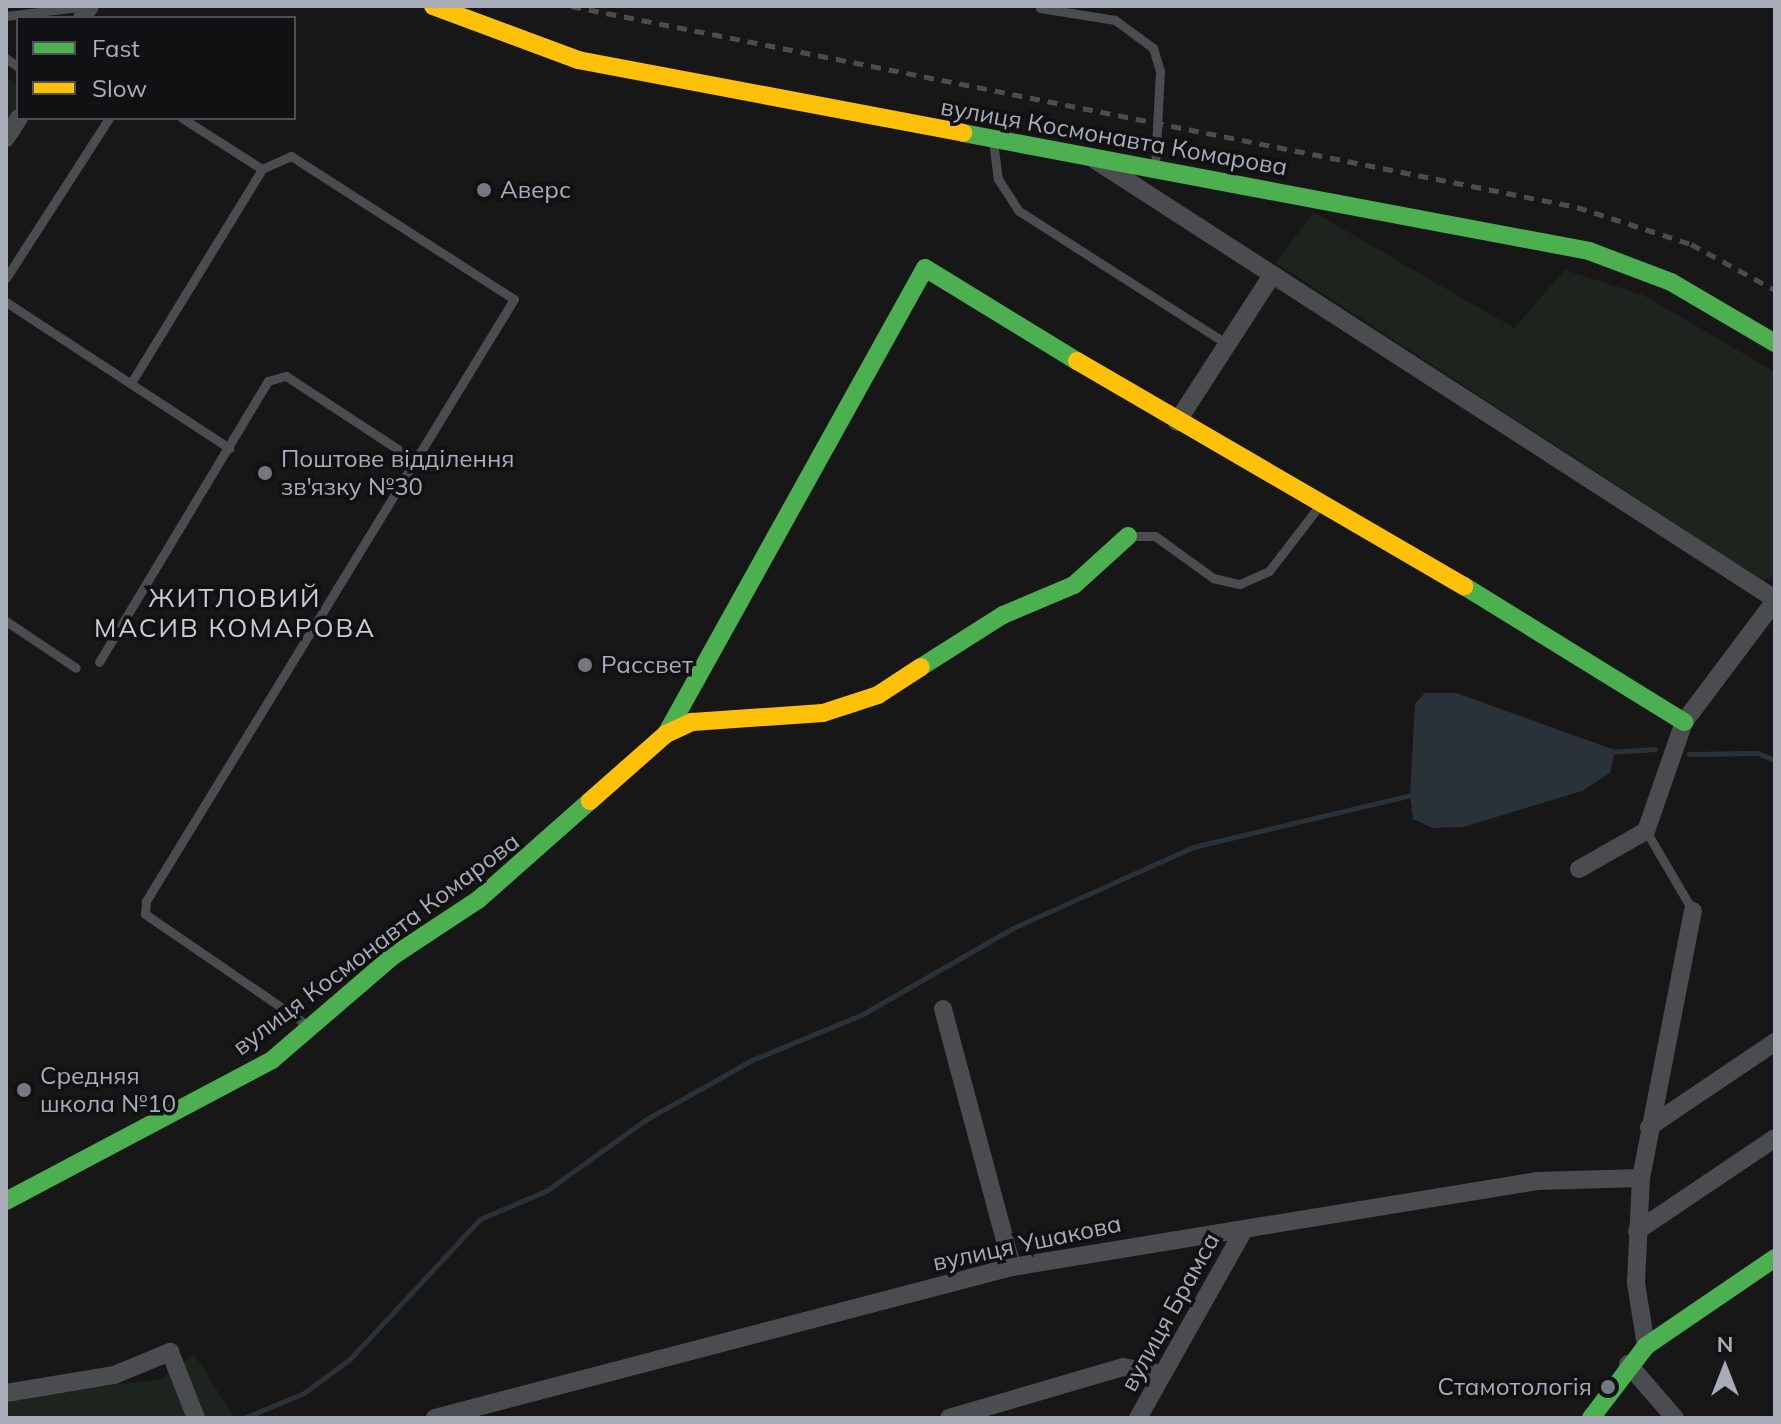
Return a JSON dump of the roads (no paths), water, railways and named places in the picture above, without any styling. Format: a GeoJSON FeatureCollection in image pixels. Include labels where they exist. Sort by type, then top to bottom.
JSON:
{"type":"FeatureCollection","features":[{"type":"Feature","properties":{"kind":"street","name":"вулиця Космонавта Комарова"},"geometry":{"type":"LineString","coordinates":[[433,6],[578,60],[1589,251],[1671,282],[1775,343]]}},
{"type":"Feature","properties":{"kind":"street"},"geometry":{"type":"LineString","coordinates":[[6,138],[18,120]]}},
{"type":"Feature","properties":{"kind":"street"},"geometry":{"type":"LineString","coordinates":[[1090,157],[1775,600],[1684,722],[1646,831],[1579,869]]}},
{"type":"Feature","properties":{"kind":"street"},"geometry":{"type":"LineString","coordinates":[[1155,169],[1163,204]]}},
{"type":"Feature","properties":{"kind":"street","name":"вулиця Космонавта Комарова"},"geometry":{"type":"LineString","coordinates":[[666,734],[925,268],[1177,422]]}},
{"type":"Feature","properties":{"kind":"street"},"geometry":{"type":"LineString","coordinates":[[1272,275],[1177,422],[1324,500],[1684,722]]}},
{"type":"Feature","properties":{"kind":"street","name":"вулиця Космонавта Комарова"},"geometry":{"type":"LineString","coordinates":[[6,1201],[272,1060],[393,956],[478,900],[666,734],[692,722],[823,713],[878,695],[1003,615],[1074,585],[1128,536]]}},
{"type":"Feature","properties":{"kind":"street"},"geometry":{"type":"LineString","coordinates":[[1646,1346],[1637,1231],[1641,1178],[1693,911]]}},
{"type":"Feature","properties":{"kind":"street"},"geometry":{"type":"LineString","coordinates":[[943,1009],[1012,1267]]}},
{"type":"Feature","properties":{"kind":"street"},"geometry":{"type":"LineString","coordinates":[[1649,1127],[1775,1042]]}},
{"type":"Feature","properties":{"kind":"street"},"geometry":{"type":"LineString","coordinates":[[1637,1231],[1775,1138]]}},
{"type":"Feature","properties":{"kind":"street","name":"вулиця Ушакова"},"geometry":{"type":"LineString","coordinates":[[435,1418],[1012,1267],[1576,1175],[1641,1178]]}},
{"type":"Feature","properties":{"kind":"street","name":"вулиця Брамса"},"geometry":{"type":"LineString","coordinates":[[1138,1418],[1244,1230]]}},
{"type":"Feature","properties":{"kind":"street"},"geometry":{"type":"LineString","coordinates":[[1591,1418],[1628,1364],[1646,1346],[1775,1258]]}},
{"type":"Feature","properties":{"kind":"street"},"geometry":{"type":"LineString","coordinates":[[6,1393],[114,1375],[170,1352],[196,1418]]}},
{"type":"Feature","properties":{"kind":"street"},"geometry":{"type":"LineString","coordinates":[[1628,1364],[1675,1418]]}},
{"type":"Feature","properties":{"kind":"street"},"geometry":{"type":"LineString","coordinates":[[949,1418],[1123,1367],[1162,1374]]}},
{"type":"Feature","properties":{"kind":"lane"},"geometry":{"type":"LineString","coordinates":[[6,16],[89,6]]}},
{"type":"Feature","properties":{"kind":"lane"},"geometry":{"type":"LineString","coordinates":[[1040,8],[1115,20],[1153,48],[1160,71],[1155,169]]}},
{"type":"Feature","properties":{"kind":"lane"},"geometry":{"type":"LineString","coordinates":[[6,278],[108,120]]}},
{"type":"Feature","properties":{"kind":"lane"},"geometry":{"type":"LineString","coordinates":[[185,120],[262,169]]}},
{"type":"Feature","properties":{"kind":"lane"},"geometry":{"type":"LineString","coordinates":[[993,140],[998,179],[1019,211],[1227,344]]}},
{"type":"Feature","properties":{"kind":"lane"},"geometry":{"type":"LineString","coordinates":[[131,383],[262,169],[291,156],[510,290],[514,299],[146,901],[145,914],[310,1027]]}},
{"type":"Feature","properties":{"kind":"lane"},"geometry":{"type":"LineString","coordinates":[[7,306],[229,448]]}},
{"type":"Feature","properties":{"kind":"lane"},"geometry":{"type":"LineString","coordinates":[[99,662],[268,381],[286,376],[416,461]]}},
{"type":"Feature","properties":{"kind":"lane"},"geometry":{"type":"LineString","coordinates":[[1128,536],[1155,536],[1213,578],[1240,584],[1269,571],[1324,500]]}},
{"type":"Feature","properties":{"kind":"lane"},"geometry":{"type":"LineString","coordinates":[[6,621],[76,668]]}},
{"type":"Feature","properties":{"kind":"lane"},"geometry":{"type":"LineString","coordinates":[[1646,831],[1693,911]]}},
{"type":"Feature","properties":{"kind":"waterway"},"geometry":{"type":"LineString","coordinates":[[1609,752],[1655,749]]}},
{"type":"Feature","properties":{"kind":"waterway"},"geometry":{"type":"LineString","coordinates":[[1689,754],[1757,753],[1775,760]]}},
{"type":"Feature","properties":{"kind":"waterway"},"geometry":{"type":"LineString","coordinates":[[244,1418],[304,1393],[349,1360],[480,1219],[546,1191],[645,1120],[752,1060],[863,1014],[1013,928],[1193,847],[1415,794]]}},
{"type":"Feature","properties":{"kind":"railway"},"geometry":{"type":"LineString","coordinates":[[571,6],[1577,207],[1691,244],[1775,290]]}},
{"type":"Feature","properties":{"kind":"place","name":"Аверс"},"geometry":{"type":"Point","coordinates":[484,190]}},
{"type":"Feature","properties":{"kind":"place","name":"Поштове відділення зв'язку №30"},"geometry":{"type":"Point","coordinates":[265,473]}},
{"type":"Feature","properties":{"kind":"place","name":"Рассвет"},"geometry":{"type":"Point","coordinates":[585,665]}},
{"type":"Feature","properties":{"kind":"place","name":"Средняя школа №10"},"geometry":{"type":"Point","coordinates":[24,1090]}},
{"type":"Feature","properties":{"kind":"place","name":"Стамотологія"},"geometry":{"type":"Point","coordinates":[1608,1387]}},
{"type":"Feature","properties":{"kind":"district","name":"ЖИТЛОВИЙ МАСИВ КОМАРОВА"},"geometry":{"type":"Point","coordinates":[235,613]}}]}
